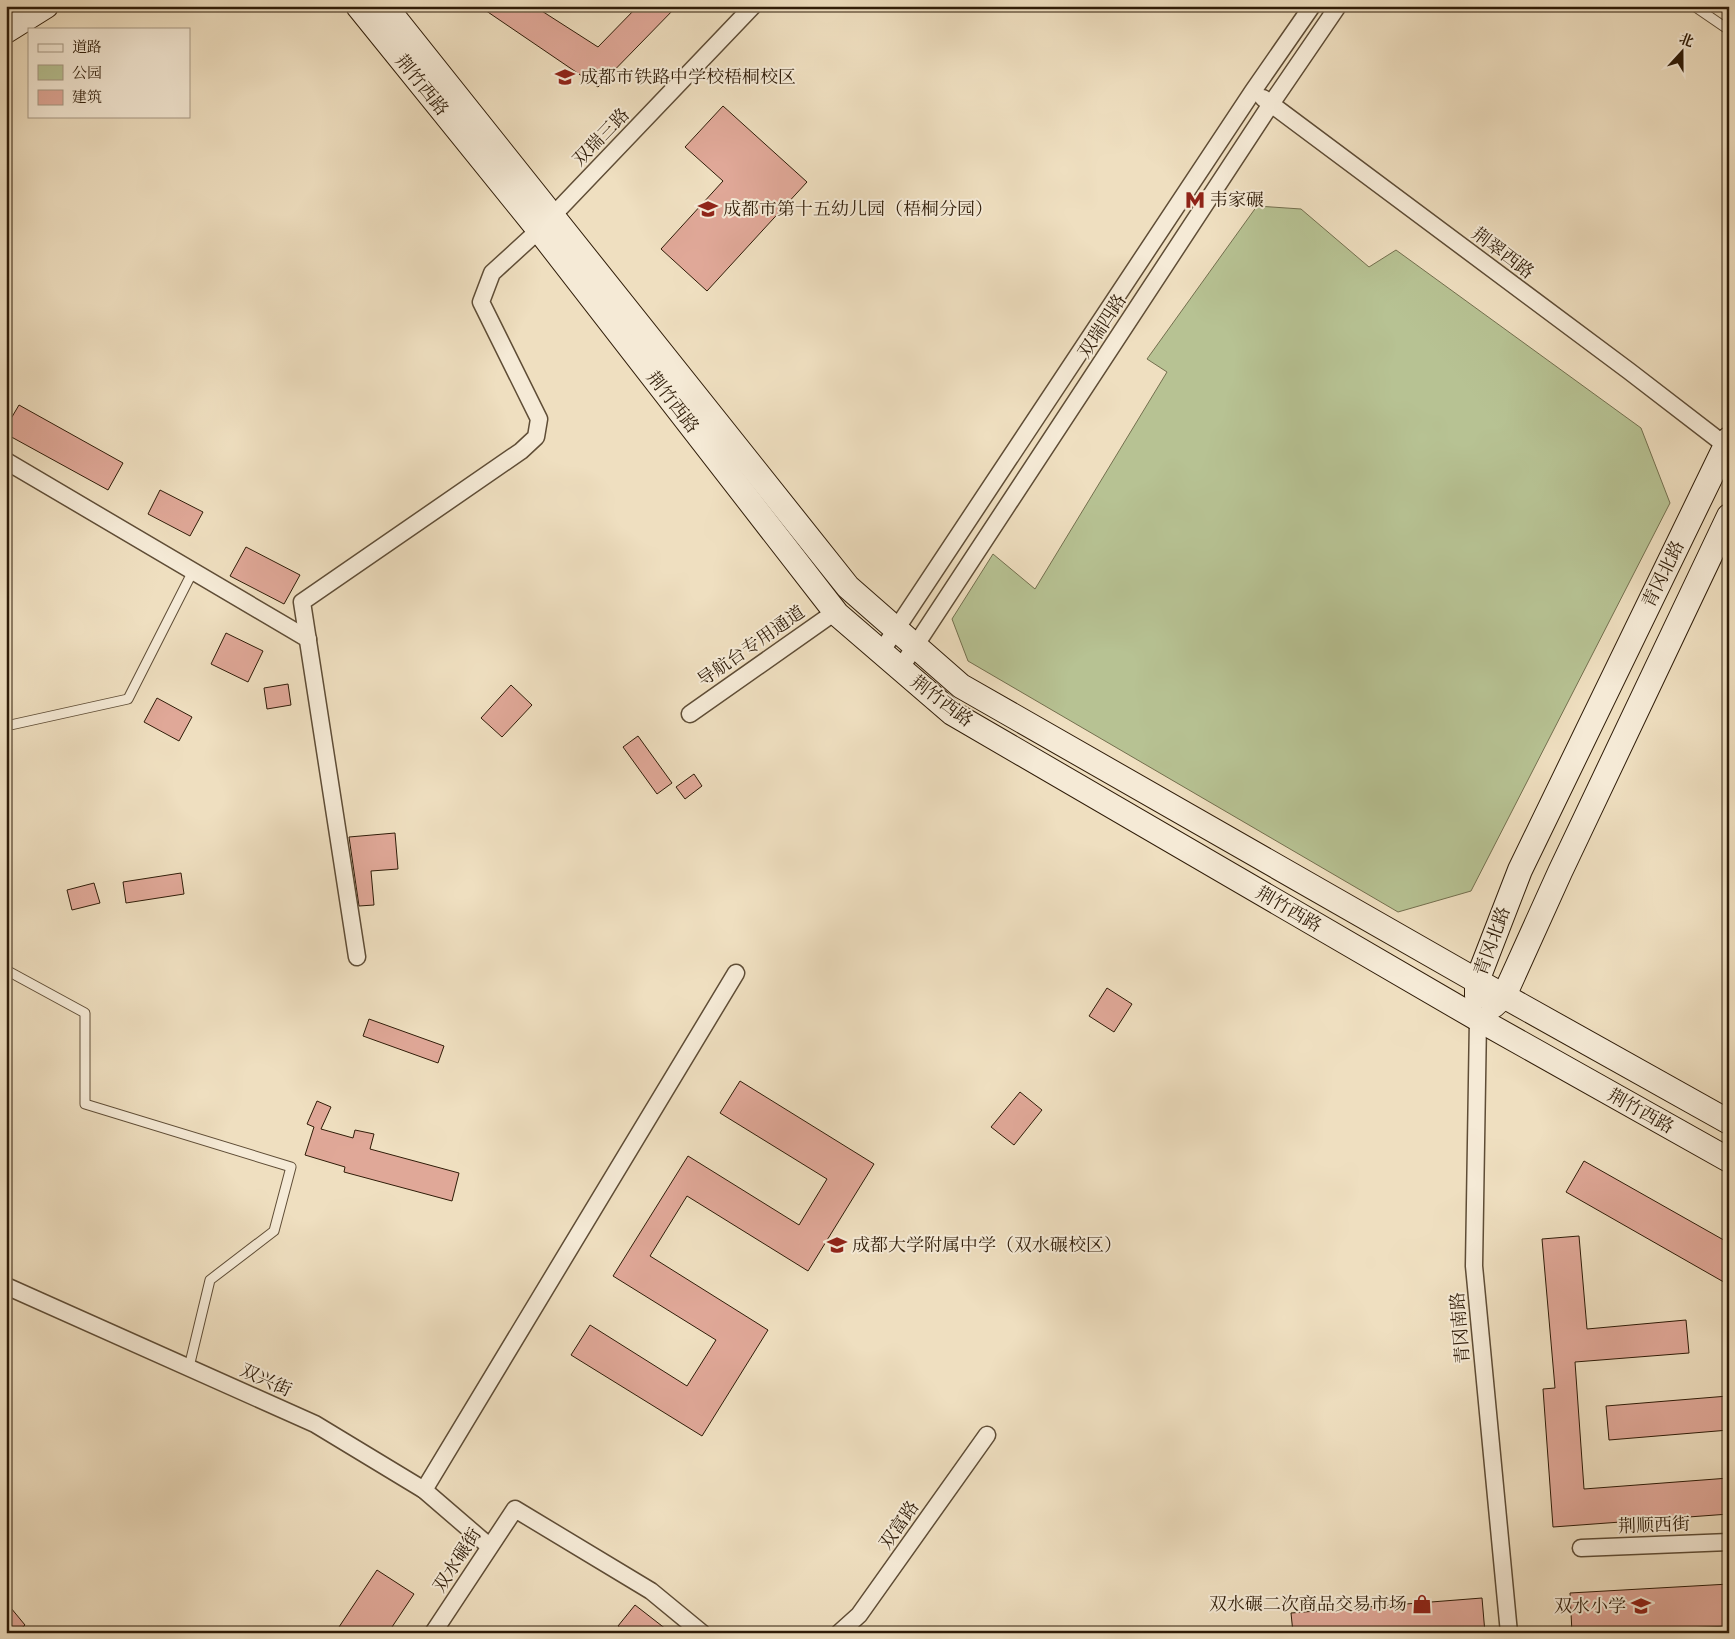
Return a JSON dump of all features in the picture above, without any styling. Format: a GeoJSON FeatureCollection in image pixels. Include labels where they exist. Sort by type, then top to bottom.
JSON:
{"type":"FeatureCollection","features":[{"type":"Feature","properties":{"kind":"main road"},"geometry":{"type":"LineString","coordinates":[[6,31],[46,6]]}},
{"type":"Feature","properties":{"kind":"main road","name":"荆竹西路"},"geometry":{"type":"LineString","coordinates":[[358,6],[546,223],[848,587],[961,686],[1477,981],[1729,1122]]}},
{"type":"Feature","properties":{"kind":"main road","name":"荆竹西路"},"geometry":{"type":"LineString","coordinates":[[385,6],[835,612],[900,669],[952,713],[1478,1019],[1729,1160]]}},
{"type":"Feature","properties":{"kind":"main road","name":"青冈北路"},"geometry":{"type":"LineString","coordinates":[[1478,1019],[1477,981],[1520,870],[1728,444]]}},
{"type":"Feature","properties":{"kind":"main road","name":"青冈北路"},"geometry":{"type":"LineString","coordinates":[[1478,1019],[1504,996],[1560,872],[1729,516]]}},
{"type":"Feature","properties":{"kind":"street","name":"双瑞三路"},"geometry":{"type":"LineString","coordinates":[[308,639],[302,602],[521,451],[536,437],[539,420],[481,302],[492,273],[546,223],[753,6]]}},
{"type":"Feature","properties":{"kind":"street","name":"双瑞四路"},"geometry":{"type":"LineString","coordinates":[[881,652],[1253,91],[1312,6]]}},
{"type":"Feature","properties":{"kind":"street","name":"双瑞四路"},"geometry":{"type":"LineString","coordinates":[[900,669],[1271,104],[1338,6]]}},
{"type":"Feature","properties":{"kind":"street","name":"荆翠西路"},"geometry":{"type":"LineString","coordinates":[[1253,91],[1728,444]]}},
{"type":"Feature","properties":{"kind":"street"},"geometry":{"type":"LineString","coordinates":[[6,461],[308,639],[357,956]]}},
{"type":"Feature","properties":{"kind":"street","name":"导航台专用通道"},"geometry":{"type":"LineString","coordinates":[[690,714],[835,612]]}},
{"type":"Feature","properties":{"kind":"street"},"geometry":{"type":"LineString","coordinates":[[424,1490],[736,973]]}},
{"type":"Feature","properties":{"kind":"street","name":"青冈南路"},"geometry":{"type":"LineString","coordinates":[[1478,1019],[1474,1266],[1509,1633]]}},
{"type":"Feature","properties":{"kind":"street","name":"双兴街"},"geometry":{"type":"LineString","coordinates":[[6,1286],[315,1424],[424,1490],[489,1546]]}},
{"type":"Feature","properties":{"kind":"street","name":"双富路"},"geometry":{"type":"LineString","coordinates":[[838,1633],[859,1615],[987,1435]]}},
{"type":"Feature","properties":{"kind":"street","name":"双水碾街"},"geometry":{"type":"LineString","coordinates":[[433,1633],[515,1509],[652,1591],[702,1633]]}},
{"type":"Feature","properties":{"kind":"street","name":"荆顺西街"},"geometry":{"type":"LineString","coordinates":[[1580,1548],[1729,1542]]}},
{"type":"Feature","properties":{"kind":"lane"},"geometry":{"type":"LineString","coordinates":[[1694,6],[1729,30]]}},
{"type":"Feature","properties":{"kind":"lane"},"geometry":{"type":"LineString","coordinates":[[6,726],[128,699],[193,571]]}},
{"type":"Feature","properties":{"kind":"lane"},"geometry":{"type":"LineString","coordinates":[[6,970],[85,1013],[85,1104],[292,1168],[274,1231],[210,1280],[189,1367]]}},
{"type":"Feature","properties":{"kind":"green space"},"geometry":{"type":"Polygon","coordinates":[[[1257,206],[1301,209],[1369,267],[1396,250],[1641,428],[1670,503],[1471,891],[1398,912],[968,661],[952,619],[993,554],[1035,589],[1167,372],[1147,359],[1257,206]]]}},
{"type":"Feature","properties":{"kind":"building"},"geometry":{"type":"Polygon","coordinates":[[[479,6],[534,6],[598,47],[638,6],[677,6],[598,87],[479,6]]]}},
{"type":"Feature","properties":{"kind":"building"},"geometry":{"type":"Polygon","coordinates":[[[723,106],[807,182],[707,291],[661,249],[723,181],[685,147],[723,106]]]}},
{"type":"Feature","properties":{"kind":"building"},"geometry":{"type":"Polygon","coordinates":[[[19,405],[123,463],[108,490],[6,434],[6,427],[19,405]]]}},
{"type":"Feature","properties":{"kind":"building"},"geometry":{"type":"Polygon","coordinates":[[[160,490],[203,512],[190,536],[148,514],[160,490]]]}},
{"type":"Feature","properties":{"kind":"building"},"geometry":{"type":"Polygon","coordinates":[[[246,547],[300,575],[284,604],[230,576],[246,547]]]}},
{"type":"Feature","properties":{"kind":"building"},"geometry":{"type":"Polygon","coordinates":[[[226,633],[263,651],[248,682],[211,664],[226,633]]]}},
{"type":"Feature","properties":{"kind":"building"},"geometry":{"type":"Polygon","coordinates":[[[288,684],[291,705],[267,709],[264,688],[288,684]]]}},
{"type":"Feature","properties":{"kind":"building"},"geometry":{"type":"Polygon","coordinates":[[[511,685],[532,705],[502,737],[481,718],[511,685]]]}},
{"type":"Feature","properties":{"kind":"building"},"geometry":{"type":"Polygon","coordinates":[[[157,698],[192,717],[179,741],[144,722],[157,698]]]}},
{"type":"Feature","properties":{"kind":"building"},"geometry":{"type":"Polygon","coordinates":[[[638,736],[672,783],[657,794],[623,747],[638,736]]]}},
{"type":"Feature","properties":{"kind":"building"},"geometry":{"type":"Polygon","coordinates":[[[694,774],[702,786],[685,799],[676,787],[694,774]]]}},
{"type":"Feature","properties":{"kind":"building"},"geometry":{"type":"Polygon","coordinates":[[[395,833],[398,869],[371,871],[374,905],[359,906],[349,837],[395,833]]]}},
{"type":"Feature","properties":{"kind":"building"},"geometry":{"type":"Polygon","coordinates":[[[181,873],[184,894],[126,903],[123,882],[181,873]]]}},
{"type":"Feature","properties":{"kind":"building"},"geometry":{"type":"Polygon","coordinates":[[[94,883],[100,903],[72,910],[67,890],[94,883]]]}},
{"type":"Feature","properties":{"kind":"building"},"geometry":{"type":"Polygon","coordinates":[[[1107,988],[1132,1004],[1114,1032],[1089,1016],[1107,988]]]}},
{"type":"Feature","properties":{"kind":"building"},"geometry":{"type":"Polygon","coordinates":[[[369,1019],[444,1046],[438,1063],[363,1036],[369,1019]]]}},
{"type":"Feature","properties":{"kind":"building"},"geometry":{"type":"Polygon","coordinates":[[[740,1081],[874,1164],[808,1271],[687,1196],[650,1256],[768,1330],[702,1436],[571,1355],[590,1325],[687,1386],[716,1340],[613,1276],[688,1156],[799,1225],[827,1179],[720,1113],[740,1081]]]}},
{"type":"Feature","properties":{"kind":"building"},"geometry":{"type":"Polygon","coordinates":[[[1020,1092],[1042,1110],[1014,1145],[991,1127],[1020,1092]]]}},
{"type":"Feature","properties":{"kind":"building"},"geometry":{"type":"Polygon","coordinates":[[[317,1101],[331,1107],[321,1129],[353,1138],[355,1130],[374,1134],[370,1149],[459,1173],[452,1201],[344,1172],[345,1167],[305,1155],[314,1127],[307,1124],[317,1101]]]}},
{"type":"Feature","properties":{"kind":"building"},"geometry":{"type":"Polygon","coordinates":[[[1584,1161],[1729,1243],[1729,1285],[1566,1192],[1584,1161]]]}},
{"type":"Feature","properties":{"kind":"building"},"geometry":{"type":"Polygon","coordinates":[[[1579,1236],[1587,1329],[1686,1320],[1689,1353],[1575,1362],[1584,1489],[1729,1478],[1729,1514],[1553,1527],[1543,1389],[1555,1388],[1542,1239],[1579,1236]]]}},
{"type":"Feature","properties":{"kind":"building"},"geometry":{"type":"Polygon","coordinates":[[[1728,1396],[1729,1430],[1609,1440],[1606,1406],[1728,1396]]]}},
{"type":"Feature","properties":{"kind":"building"},"geometry":{"type":"Polygon","coordinates":[[[377,1570],[414,1594],[388,1633],[335,1633],[377,1570]]]}},
{"type":"Feature","properties":{"kind":"building","name":"双水小学"},"geometry":{"type":"Polygon","coordinates":[[[1729,1584],[1729,1626],[1572,1633],[1570,1593],[1729,1584]]]}},
{"type":"Feature","properties":{"kind":"building","name":"双水碾二次商品交易市场"},"geometry":{"type":"Polygon","coordinates":[[[1482,1598],[1485,1633],[1293,1633],[1291,1613],[1482,1598]]]}},
{"type":"Feature","properties":{"kind":"building"},"geometry":{"type":"Polygon","coordinates":[[[6,1602],[25,1625],[16,1633],[6,1633],[6,1602]]]}},
{"type":"Feature","properties":{"kind":"building"},"geometry":{"type":"Polygon","coordinates":[[[635,1605],[671,1633],[627,1633],[618,1626],[635,1605]]]}},
{"type":"Feature","properties":{"kind":"place","name":"成都市铁路中学校梧桐校区"},"geometry":{"type":"Point","coordinates":[565,77]}},
{"type":"Feature","properties":{"kind":"place","name":"韦家碾"},"geometry":{"type":"Point","coordinates":[1195,200]}},
{"type":"Feature","properties":{"kind":"place","name":"成都市第十五幼儿园（梧桐分园）"},"geometry":{"type":"Point","coordinates":[708,209]}},
{"type":"Feature","properties":{"kind":"place","name":"成都大学附属中学（双水碾校区）"},"geometry":{"type":"Point","coordinates":[837,1245]}},
{"type":"Feature","properties":{"kind":"place","name":"双水碾二次商品交易市场"},"geometry":{"type":"Point","coordinates":[1422,1604]}},
{"type":"Feature","properties":{"kind":"place","name":"双水小学"},"geometry":{"type":"Point","coordinates":[1641,1606]}}]}
